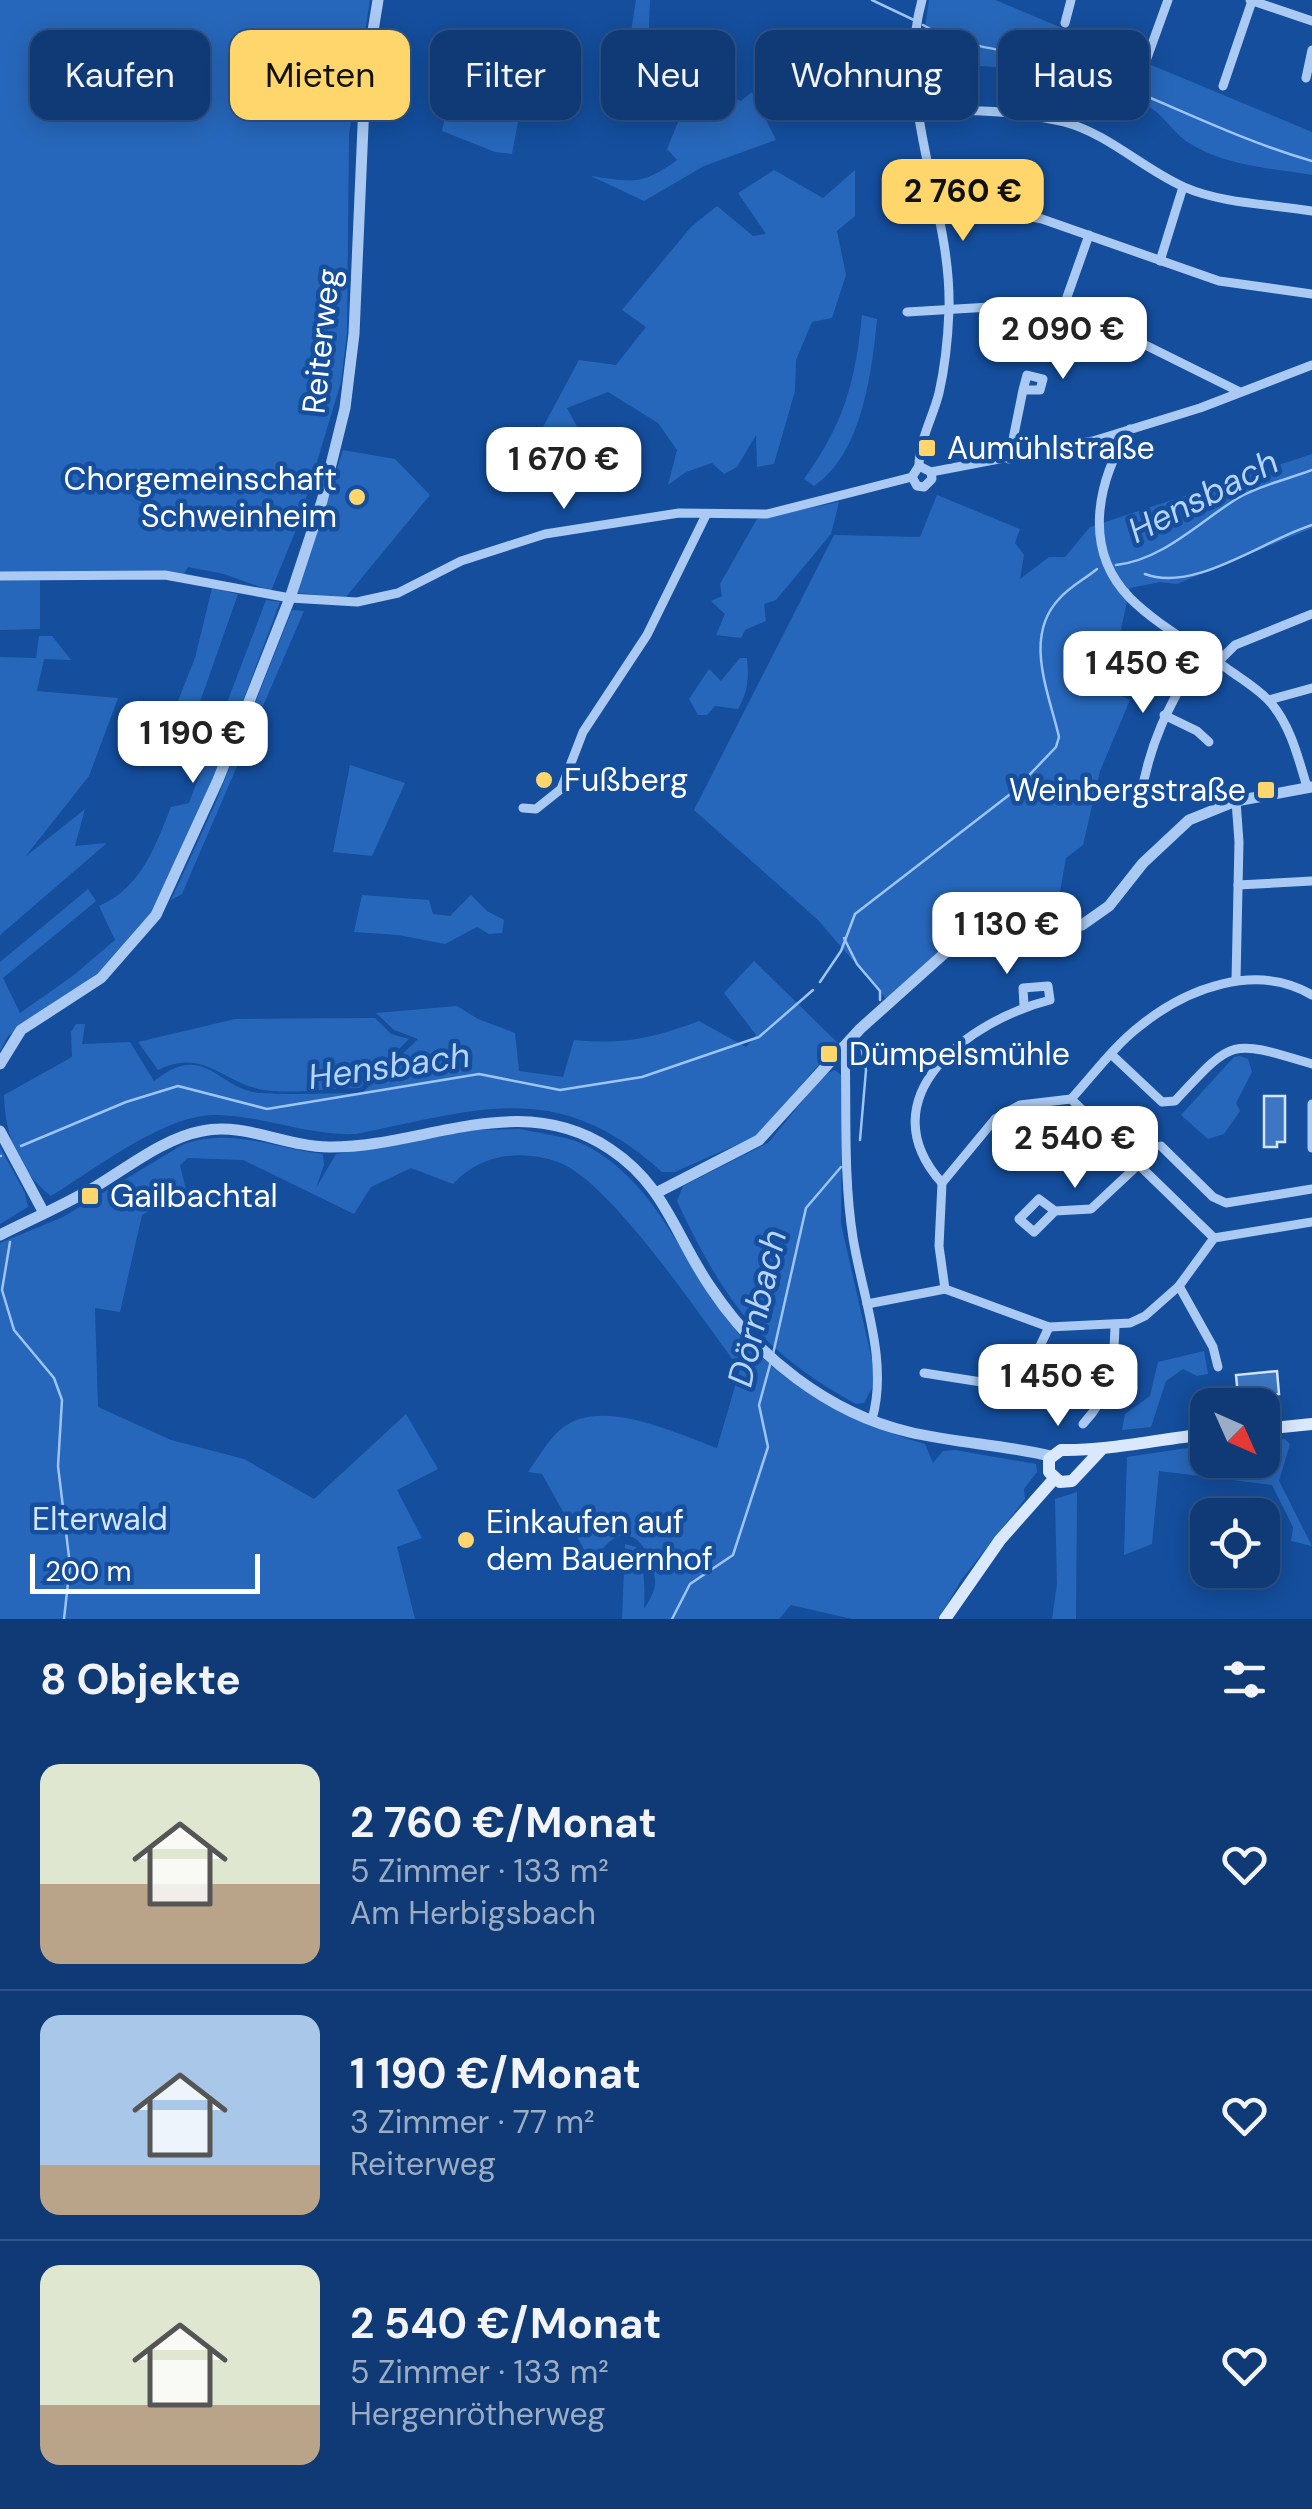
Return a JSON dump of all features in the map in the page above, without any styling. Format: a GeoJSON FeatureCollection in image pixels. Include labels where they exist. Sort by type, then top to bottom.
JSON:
{"type":"FeatureCollection","features":[{"type":"Feature","properties":{"kind":"main road"},"geometry":{"type":"LineString","coordinates":[[1280,1428],[1311,1425]]}},
{"type":"Feature","properties":{"kind":"main road"},"geometry":{"type":"LineString","coordinates":[[945,1619],[1000,1540],[1043,1490],[1060,1450],[1102,1449],[1137,1440],[1190,1436]]}},
{"type":"Feature","properties":{"kind":"main road"},"geometry":{"type":"LineString","coordinates":[[1051,1468],[1072,1481],[1102,1449]]}},
{"type":"Feature","properties":{"kind":"main road"},"geometry":{"type":"LineString","coordinates":[[1074,1452],[1080,1469]]}},
{"type":"Feature","properties":{"kind":"street","name":"Reiterweg"},"geometry":{"type":"LineString","coordinates":[[0,1064],[21,1030],[101,978],[136,942],[156,914],[218,780],[290,598],[322,502],[345,408],[354,334],[364,80],[378,0]]}},
{"type":"Feature","properties":{"kind":"street"},"geometry":{"type":"LineString","coordinates":[[916,30],[922,0]]}},
{"type":"Feature","properties":{"kind":"street"},"geometry":{"type":"LineString","coordinates":[[1065,23],[1071,0]]}},
{"type":"Feature","properties":{"kind":"street"},"geometry":{"type":"LineString","coordinates":[[1149,52],[1168,0]]}},
{"type":"Feature","properties":{"kind":"street"},"geometry":{"type":"LineString","coordinates":[[1223,86],[1251,0],[1312,21]]}},
{"type":"Feature","properties":{"kind":"street"},"geometry":{"type":"LineString","coordinates":[[1306,78],[1312,50]]}},
{"type":"Feature","properties":{"kind":"street"},"geometry":{"type":"LineString","coordinates":[[978,116],[1063,122],[1102,139],[1183,187],[1232,200],[1312,211]]}},
{"type":"Feature","properties":{"kind":"street"},"geometry":{"type":"LineString","coordinates":[[0,576],[165,575],[290,598],[357,602],[380,599],[461,562],[545,534],[679,513],[767,514],[912,477],[919,466],[939,391],[949,310],[947,262],[919,120]]}},
{"type":"Feature","properties":{"kind":"street"},"geometry":{"type":"LineString","coordinates":[[1160,261],[1183,187]]}},
{"type":"Feature","properties":{"kind":"street"},"geometry":{"type":"LineString","coordinates":[[995,216],[1013,212],[1230,283],[1312,294]]}},
{"type":"Feature","properties":{"kind":"street"},"geometry":{"type":"LineString","coordinates":[[1062,311],[1089,235]]}},
{"type":"Feature","properties":{"kind":"street"},"geometry":{"type":"LineString","coordinates":[[906,312],[990,307],[1062,311],[1108,326],[1238,391]]}},
{"type":"Feature","properties":{"kind":"street"},"geometry":{"type":"LineString","coordinates":[[919,466],[932,472],[1093,441],[1200,408],[1312,365]]}},
{"type":"Feature","properties":{"kind":"street"},"geometry":{"type":"LineString","coordinates":[[1008,459],[1023,390]]}},
{"type":"Feature","properties":{"kind":"street"},"geometry":{"type":"LineString","coordinates":[[658,1192],[760,1140],[874,1015],[946,952],[986,937],[1082,924],[1109,906],[1172,834],[1210,810],[1310,786],[1294,743],[1269,700],[1133,601],[1114,578],[1105,558],[1098,506],[1114,458],[1130,429]]}},
{"type":"Feature","properties":{"kind":"street"},"geometry":{"type":"LineString","coordinates":[[1093,441],[1114,458]]}},
{"type":"Feature","properties":{"kind":"street"},"geometry":{"type":"LineString","coordinates":[[912,477],[917,486],[924,486],[932,479],[932,472]]}},
{"type":"Feature","properties":{"kind":"street"},"geometry":{"type":"LineString","coordinates":[[523,808],[536,809],[561,789],[583,732],[647,635],[706,515]]}},
{"type":"Feature","properties":{"kind":"street"},"geometry":{"type":"LineString","coordinates":[[1218,662],[1235,646],[1312,614]]}},
{"type":"Feature","properties":{"kind":"street"},"geometry":{"type":"LineString","coordinates":[[1140,801],[1147,755],[1164,714],[1201,650]]}},
{"type":"Feature","properties":{"kind":"street"},"geometry":{"type":"LineString","coordinates":[[1269,700],[1312,688]]}},
{"type":"Feature","properties":{"kind":"street"},"geometry":{"type":"LineString","coordinates":[[1164,714],[1209,742]]}},
{"type":"Feature","properties":{"kind":"street"},"geometry":{"type":"LineString","coordinates":[[1236,802],[1236,980]]}},
{"type":"Feature","properties":{"kind":"street"},"geometry":{"type":"LineString","coordinates":[[1238,885],[1312,881]]}},
{"type":"Feature","properties":{"kind":"street"},"geometry":{"type":"LineString","coordinates":[[945,1289],[939,1246],[942,1183],[994,1119],[1020,1105],[1072,1099],[1138,1027],[1177,1002],[1236,980],[1276,981],[1312,995]]}},
{"type":"Feature","properties":{"kind":"street"},"geometry":{"type":"LineString","coordinates":[[942,1183],[916,1138],[916,1098],[928,1074],[982,1028],[1024,1006]]}},
{"type":"Feature","properties":{"kind":"street"},"geometry":{"type":"LineString","coordinates":[[845,1046],[852,1236],[867,1304],[878,1394],[872,1420]]}},
{"type":"Feature","properties":{"kind":"street"},"geometry":{"type":"LineString","coordinates":[[1112,1055],[1162,1102],[1175,1101],[1215,1058],[1235,1047],[1260,1049],[1312,1064]]}},
{"type":"Feature","properties":{"kind":"street"},"geometry":{"type":"LineString","coordinates":[[1072,1099],[1214,1238]]}},
{"type":"Feature","properties":{"kind":"street"},"geometry":{"type":"LineString","coordinates":[[1312,1104],[1312,1148]]}},
{"type":"Feature","properties":{"kind":"street"},"geometry":{"type":"LineString","coordinates":[[0,1235],[184,1136],[218,1130],[334,1148],[490,1122],[534,1123],[571,1132],[607,1147],[634,1166],[658,1192],[708,1284],[761,1349],[788,1372],[872,1420],[923,1435],[1036,1452],[1051,1468]]}},
{"type":"Feature","properties":{"kind":"street"},"geometry":{"type":"LineString","coordinates":[[0,1131],[44,1213]]}},
{"type":"Feature","properties":{"kind":"street"},"geometry":{"type":"LineString","coordinates":[[1161,1146],[1226,1204],[1312,1190]]}},
{"type":"Feature","properties":{"kind":"street"},"geometry":{"type":"LineString","coordinates":[[1055,1211],[1091,1209],[1137,1166]]}},
{"type":"Feature","properties":{"kind":"street"},"geometry":{"type":"LineString","coordinates":[[867,1304],[945,1289],[1050,1328],[1114,1325],[1145,1316],[1179,1286],[1214,1238],[1312,1222]]}},
{"type":"Feature","properties":{"kind":"street"},"geometry":{"type":"LineString","coordinates":[[1179,1286],[1213,1347],[1218,1367]]}},
{"type":"Feature","properties":{"kind":"street"},"geometry":{"type":"LineString","coordinates":[[1083,1424],[1098,1408],[1112,1380],[1114,1325]]}},
{"type":"Feature","properties":{"kind":"street"},"geometry":{"type":"LineString","coordinates":[[924,1373],[1012,1387],[1023,1382],[1050,1328]]}},
{"type":"Feature","properties":{"kind":"green space"},"geometry":{"type":"Polygon","coordinates":[[[0,0],[370,0],[365,30],[230,30],[230,120],[351,120],[347,333],[341,382],[298,525],[271,591],[224,574],[188,567],[184,574],[0,574],[0,0]]]}},
{"type":"Feature","properties":{"kind":"green space"},"geometry":{"type":"Polygon","coordinates":[[[636,0],[650,0],[649,30],[631,30],[636,0]]]}},
{"type":"Feature","properties":{"kind":"green space"},"geometry":{"type":"Polygon","coordinates":[[[929,0],[995,0],[1067,30],[998,30],[998,67],[978,66],[978,30],[925,30],[929,0]]]}},
{"type":"Feature","properties":{"kind":"green space"},"geometry":{"type":"Polygon","coordinates":[[[1149,64],[1312,132],[1312,175],[1215,156],[1186,141],[1149,107],[1149,64]]]}},
{"type":"Feature","properties":{"kind":"green space"},"geometry":{"type":"Polygon","coordinates":[[[752,92],[755,120],[766,120],[776,140],[704,166],[644,201],[591,176],[617,180],[645,178],[677,160],[667,149],[679,120],[735,120],[735,98],[741,101],[752,92]]]}},
{"type":"Feature","properties":{"kind":"green space"},"geometry":{"type":"Polygon","coordinates":[[[444,120],[518,120],[512,154],[495,152],[442,131],[444,120]]]}},
{"type":"Feature","properties":{"kind":"green space"},"geometry":{"type":"Polygon","coordinates":[[[774,170],[823,198],[855,170],[855,216],[837,231],[846,275],[832,318],[812,322],[796,360],[795,391],[774,464],[757,467],[756,435],[737,467],[724,474],[712,463],[686,472],[668,485],[677,450],[658,423],[608,392],[567,408],[582,436],[569,440],[543,427],[579,360],[616,365],[646,327],[622,310],[691,227],[717,206],[753,236],[766,234],[738,193],[774,170]]]}},
{"type":"Feature","properties":{"kind":"green space"},"geometry":{"type":"Polygon","coordinates":[[[862,315],[877,319],[862,410],[843,454],[814,486],[804,479],[829,439],[845,402],[856,362],[862,315]]]}},
{"type":"Feature","properties":{"kind":"green space"},"geometry":{"type":"Polygon","coordinates":[[[343,450],[395,459],[430,495],[346,597],[297,593],[343,450]]]}},
{"type":"Feature","properties":{"kind":"green space"},"geometry":{"type":"Polygon","coordinates":[[[1312,454],[1312,528],[1177,584],[1160,582],[1130,588],[1112,670],[1104,688],[1130,700],[1100,771],[1083,845],[1066,858],[1054,926],[949,946],[886,999],[818,920],[694,810],[834,535],[920,537],[937,495],[1020,529],[1015,543],[1024,555],[1020,579],[1049,557],[1065,557],[1090,527],[1312,454]]]}},
{"type":"Feature","properties":{"kind":"green space"},"geometry":{"type":"Polygon","coordinates":[[[839,502],[831,534],[776,600],[764,604],[766,621],[745,630],[741,638],[716,635],[725,614],[711,601],[722,596],[720,584],[757,519],[839,502]]]}},
{"type":"Feature","properties":{"kind":"green space"},"geometry":{"type":"Polygon","coordinates":[[[0,580],[40,580],[40,629],[0,630],[0,580]]]}},
{"type":"Feature","properties":{"kind":"green space"},"geometry":{"type":"Polygon","coordinates":[[[212,588],[238,594],[182,753],[158,751],[195,658],[212,588]]]}},
{"type":"Feature","properties":{"kind":"green space"},"geometry":{"type":"Polygon","coordinates":[[[266,600],[280,602],[215,775],[155,908],[98,973],[8,1036],[0,1051],[0,962],[88,889],[96,901],[3,978],[20,1013],[115,940],[99,906],[126,889],[145,865],[171,807],[189,803],[266,600]]]}},
{"type":"Feature","properties":{"kind":"green space"},"geometry":{"type":"Polygon","coordinates":[[[292,610],[304,611],[182,894],[171,900],[216,802],[292,610]]]}},
{"type":"Feature","properties":{"kind":"green space"},"geometry":{"type":"Polygon","coordinates":[[[39,636],[52,636],[71,660],[44,659],[37,691],[118,698],[89,776],[25,857],[85,809],[75,846],[107,843],[0,935],[0,657],[36,658],[39,636]]]}},
{"type":"Feature","properties":{"kind":"green space"},"geometry":{"type":"Polygon","coordinates":[[[740,658],[747,658],[748,678],[738,709],[715,706],[707,715],[698,715],[689,699],[709,669],[721,681],[740,658]]]}},
{"type":"Feature","properties":{"kind":"green space"},"geometry":{"type":"Polygon","coordinates":[[[350,765],[405,783],[372,856],[333,852],[350,765]]]}},
{"type":"Feature","properties":{"kind":"green space"},"geometry":{"type":"Polygon","coordinates":[[[362,895],[429,900],[433,914],[450,916],[471,895],[487,911],[504,920],[502,933],[489,934],[477,927],[445,944],[354,932],[362,895]]]}},
{"type":"Feature","properties":{"kind":"green space"},"geometry":{"type":"Polygon","coordinates":[[[754,961],[838,1043],[756,1136],[675,1172],[662,1172],[624,1142],[587,1123],[551,1112],[516,1108],[479,1110],[356,1134],[217,1115],[197,1117],[153,1133],[51,1196],[22,1163],[7,1124],[4,1095],[72,1057],[71,1032],[76,1024],[85,1024],[82,1044],[130,1042],[154,1081],[186,1065],[210,1070],[245,1090],[260,1093],[362,1093],[418,1039],[394,1030],[376,1013],[457,1006],[515,1033],[519,1071],[563,1077],[574,1040],[638,1039],[699,1021],[746,1047],[756,1035],[724,993],[754,961]]]}},
{"type":"Feature","properties":{"kind":"green space"},"geometry":{"type":"Polygon","coordinates":[[[375,1018],[391,1034],[409,1039],[360,1088],[266,1090],[186,1062],[158,1070],[138,1042],[235,1019],[375,1018]]]}},
{"type":"Feature","properties":{"kind":"green space"},"geometry":{"type":"Polygon","coordinates":[[[1234,1057],[1248,1059],[1252,1072],[1236,1103],[1240,1111],[1224,1134],[1208,1139],[1181,1115],[1234,1057]]]}},
{"type":"Feature","properties":{"kind":"green space"},"geometry":{"type":"Polygon","coordinates":[[[835,1070],[842,1076],[841,1224],[874,1369],[872,1388],[864,1403],[856,1404],[794,1364],[747,1319],[711,1267],[677,1201],[683,1186],[768,1143],[825,1074],[835,1070]]]}},
{"type":"Feature","properties":{"kind":"green space","name":"Elterwald"},"geometry":{"type":"Polygon","coordinates":[[[520,1129],[580,1143],[613,1163],[654,1207],[738,1333],[800,1388],[847,1415],[925,1444],[933,1463],[943,1451],[955,1450],[1036,1464],[1037,1472],[1024,1489],[1025,1499],[962,1579],[938,1619],[852,1619],[791,1605],[779,1619],[622,1619],[625,1544],[636,1547],[639,1555],[644,1609],[652,1595],[652,1563],[643,1546],[622,1535],[610,1541],[591,1562],[542,1474],[528,1472],[561,1429],[596,1416],[638,1420],[717,1448],[740,1369],[655,1255],[604,1196],[580,1174],[558,1162],[516,1155],[488,1160],[453,1184],[411,1168],[371,1187],[354,1214],[243,1160],[188,1158],[180,1165],[186,1190],[142,1215],[120,1312],[95,1308],[98,1407],[171,1440],[244,1459],[314,1499],[406,1414],[438,1469],[397,1490],[422,1538],[397,1547],[415,1619],[0,1619],[0,1243],[63,1217],[182,1145],[200,1140],[235,1138],[323,1154],[324,1165],[316,1188],[336,1154],[476,1130],[520,1129]]]}},
{"type":"Feature","properties":{"kind":"green space"},"geometry":{"type":"Polygon","coordinates":[[[0,1147],[25,1193],[28,1207],[0,1224],[0,1147]]]}},
{"type":"Feature","properties":{"kind":"green space"},"geometry":{"type":"Polygon","coordinates":[[[1204,1351],[1208,1374],[1197,1376],[1183,1369],[1166,1381],[1151,1427],[1122,1430],[1125,1414],[1150,1396],[1158,1362],[1204,1351]]]}},
{"type":"Feature","properties":{"kind":"green space"},"geometry":{"type":"Polygon","coordinates":[[[1280,1439],[1290,1444],[1280,1478],[1280,1439]]]}},
{"type":"Feature","properties":{"kind":"green space"},"geometry":{"type":"Polygon","coordinates":[[[1190,1448],[1190,1475],[1159,1471],[1152,1544],[1124,1555],[1127,1457],[1190,1448]]]}},
{"type":"Feature","properties":{"kind":"green space"},"geometry":{"type":"Polygon","coordinates":[[[1216,1478],[1280,1478],[1312,1546],[1291,1541],[1293,1527],[1272,1485],[1216,1478]]]}},
{"type":"Feature","properties":{"kind":"green space"},"geometry":{"type":"Polygon","coordinates":[[[1077,1492],[1076,1619],[1052,1619],[1057,1584],[1055,1499],[1077,1492]]]}},
{"type":"Feature","properties":{"kind":"building"},"geometry":{"type":"Polygon","coordinates":[[[1264,1096],[1285,1096],[1285,1142],[1277,1142],[1277,1147],[1264,1147],[1264,1096]]]}},
{"type":"Feature","properties":{"kind":"building"},"geometry":{"type":"Polygon","coordinates":[[[1277,1371],[1278,1388],[1237,1388],[1236,1375],[1277,1371]]]}},
{"type":"Feature","properties":{"kind":"waterway"},"geometry":{"type":"LineString","coordinates":[[872,0],[916,21]]}},
{"type":"Feature","properties":{"kind":"waterway"},"geometry":{"type":"LineString","coordinates":[[923,25],[958,40],[1069,66],[1250,140],[1312,161]]}},
{"type":"Feature","properties":{"kind":"waterway","name":"Hensbach"},"geometry":{"type":"LineString","coordinates":[[1116,565],[1165,548],[1247,493],[1312,470]]}},
{"type":"Feature","properties":{"kind":"waterway"},"geometry":{"type":"LineString","coordinates":[[1145,574],[1164,578],[1207,571],[1312,525]]}},
{"type":"Feature","properties":{"kind":"waterway","name":"Hensbach"},"geometry":{"type":"LineString","coordinates":[[820,982],[841,951],[855,914],[1013,792],[1056,747],[1059,737],[1042,666],[1042,630],[1059,599],[1097,569]]}},
{"type":"Feature","properties":{"kind":"waterway","name":"Dörnbach"},"geometry":{"type":"LineString","coordinates":[[844,938],[857,964],[880,991],[880,1000]]}},
{"type":"Feature","properties":{"kind":"waterway","name":"Hensbach"},"geometry":{"type":"LineString","coordinates":[[21,1146],[126,1102],[178,1086],[267,1109],[479,1074],[560,1090],[642,1077],[759,1037],[813,990]]}},
{"type":"Feature","properties":{"kind":"waterway","name":"Dörnbach"},"geometry":{"type":"LineString","coordinates":[[860,1140],[866,1070],[861,1046]]}},
{"type":"Feature","properties":{"kind":"waterway","name":"Dörnbach"},"geometry":{"type":"LineString","coordinates":[[773,1354],[806,1208],[841,1167]]}},
{"type":"Feature","properties":{"kind":"waterway"},"geometry":{"type":"LineString","coordinates":[[10,1242],[2,1290],[14,1330],[54,1378],[62,1400],[58,1466],[70,1565],[64,1619]]}},
{"type":"Feature","properties":{"kind":"waterway","name":"Dörnbach"},"geometry":{"type":"LineString","coordinates":[[672,1619],[690,1584],[733,1555],[768,1447],[759,1405],[771,1361]]}},
{"type":"Feature","properties":{"kind":"place","name":"Aumühlstraße"},"geometry":{"type":"Point","coordinates":[927,448]}},
{"type":"Feature","properties":{"kind":"place","name":"Chorgemeinschaft Schweinheim"},"geometry":{"type":"Point","coordinates":[357,497]}},
{"type":"Feature","properties":{"kind":"place","name":"Fußberg"},"geometry":{"type":"Point","coordinates":[544,780]}},
{"type":"Feature","properties":{"kind":"place","name":"Weinbergstraße"},"geometry":{"type":"Point","coordinates":[1266,790]}},
{"type":"Feature","properties":{"kind":"place","name":"Dümpelsmühle"},"geometry":{"type":"Point","coordinates":[829,1054]}},
{"type":"Feature","properties":{"kind":"place","name":"Gailbachtal"},"geometry":{"type":"Point","coordinates":[90,1196]}},
{"type":"Feature","properties":{"kind":"place","name":"Einkaufen auf dem Bauernhof"},"geometry":{"type":"Point","coordinates":[466,1540]}}]}
